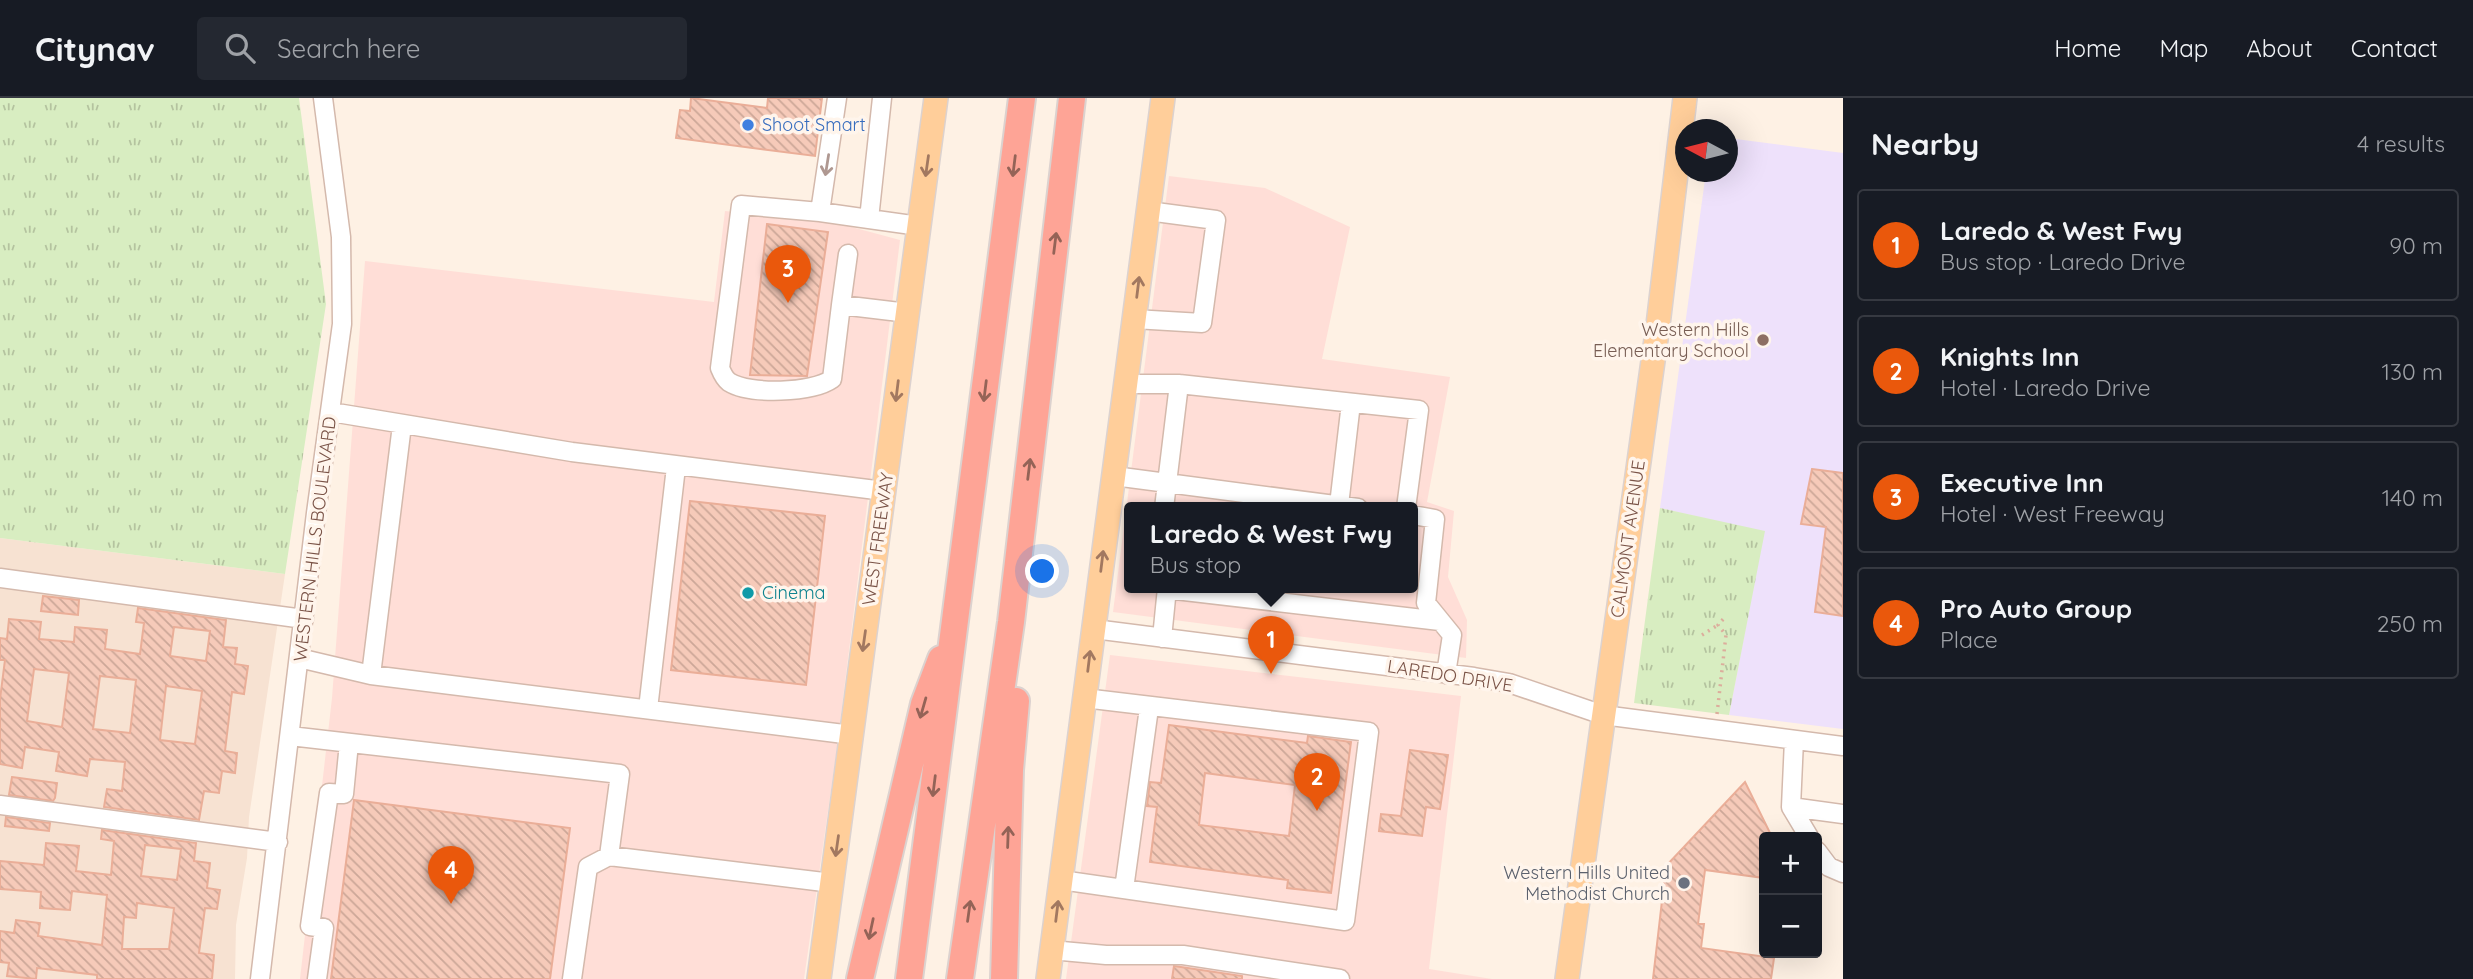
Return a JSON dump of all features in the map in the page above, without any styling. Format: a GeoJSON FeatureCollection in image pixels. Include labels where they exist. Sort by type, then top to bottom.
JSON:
{"type":"FeatureCollection","features":[{"type":"Feature","properties":{"kind":"highway"},"geometry":{"type":"LineString","coordinates":[[909,979],[1022,98]]}},
{"type":"Feature","properties":{"kind":"highway"},"geometry":{"type":"LineString","coordinates":[[960,979],[1011,622],[1072,98]]}},
{"type":"Feature","properties":{"kind":"highway"},"geometry":{"type":"LineString","coordinates":[[860,979],[923,704],[956,621]]}},
{"type":"Feature","properties":{"kind":"highway"},"geometry":{"type":"LineString","coordinates":[[1003,979],[1010,770],[1016,692],[1011,622]]}},
{"type":"Feature","properties":{"kind":"main road","name":"WEST FREEWAY"},"geometry":{"type":"LineString","coordinates":[[819,979],[936,98]]}},
{"type":"Feature","properties":{"kind":"main road"},"geometry":{"type":"LineString","coordinates":[[1048,979],[1163,98]]}},
{"type":"Feature","properties":{"kind":"main road","name":"CALMONT AVENUE"},"geometry":{"type":"LineString","coordinates":[[1567,979],[1658,325],[1685,98]]}},
{"type":"Feature","properties":{"kind":"street","name":"WESTERN HILLS BOULEVARD"},"geometry":{"type":"LineString","coordinates":[[260,979],[342,324],[341,236],[323,98]]}},
{"type":"Feature","properties":{"kind":"street"},"geometry":{"type":"LineString","coordinates":[[820,212],[837,98]]}},
{"type":"Feature","properties":{"kind":"street"},"geometry":{"type":"LineString","coordinates":[[869,219],[883,98]]}},
{"type":"Feature","properties":{"kind":"street"},"geometry":{"type":"LineString","coordinates":[[848,254],[832,379],[822,386],[786,390],[743,387],[727,381],[720,368],[741,205],[820,212],[919,226]]}},
{"type":"Feature","properties":{"kind":"street"},"geometry":{"type":"LineString","coordinates":[[1134,319],[1202,323],[1216,220],[1148,211]]}},
{"type":"Feature","properties":{"kind":"street"},"geometry":{"type":"LineString","coordinates":[[841,305],[908,313]]}},
{"type":"Feature","properties":{"kind":"street"},"geometry":{"type":"LineString","coordinates":[[1125,384],[1179,384],[1419,410],[1407,502]]}},
{"type":"Feature","properties":{"kind":"street"},"geometry":{"type":"LineString","coordinates":[[1165,502],[1179,384]]}},
{"type":"Feature","properties":{"kind":"street"},"geometry":{"type":"LineString","coordinates":[[1339,502],[1351,403]]}},
{"type":"Feature","properties":{"kind":"street"},"geometry":{"type":"LineString","coordinates":[[331,412],[676,467],[884,491]]}},
{"type":"Feature","properties":{"kind":"street"},"geometry":{"type":"LineString","coordinates":[[371,675],[402,425]]}},
{"type":"Feature","properties":{"kind":"street"},"geometry":{"type":"LineString","coordinates":[[648,709],[676,467]]}},
{"type":"Feature","properties":{"kind":"street"},"geometry":{"type":"LineString","coordinates":[[1114,476],[1317,502]]}},
{"type":"Feature","properties":{"kind":"street"},"geometry":{"type":"LineString","coordinates":[[1418,517],[1435,519],[1426,603],[1452,635],[1446,674]]}},
{"type":"Feature","properties":{"kind":"street"},"geometry":{"type":"LineString","coordinates":[[0,578],[304,619]]}},
{"type":"Feature","properties":{"kind":"street"},"geometry":{"type":"LineString","coordinates":[[1162,638],[1166,593]]}},
{"type":"Feature","properties":{"kind":"street"},"geometry":{"type":"LineString","coordinates":[[1208,593],[1440,621]]}},
{"type":"Feature","properties":{"kind":"street","name":"LAREDO DRIVE"},"geometry":{"type":"LineString","coordinates":[[1094,629],[1509,683],[1603,715],[1843,747]]}},
{"type":"Feature","properties":{"kind":"street"},"geometry":{"type":"LineString","coordinates":[[299,658],[371,675],[852,735]]}},
{"type":"Feature","properties":{"kind":"street"},"geometry":{"type":"LineString","coordinates":[[1061,880],[1345,921],[1369,732],[1149,708],[1084,698]]}},
{"type":"Feature","properties":{"kind":"street"},"geometry":{"type":"LineString","coordinates":[[1124,889],[1149,708]]}},
{"type":"Feature","properties":{"kind":"street"},"geometry":{"type":"LineString","coordinates":[[290,736],[620,774],[610,856]]}},
{"type":"Feature","properties":{"kind":"street"},"geometry":{"type":"LineString","coordinates":[[1794,740],[1791,807],[1806,832]]}},
{"type":"Feature","properties":{"kind":"street"},"geometry":{"type":"LineString","coordinates":[[317,979],[324,928],[310,926],[329,793],[344,794],[349,743]]}},
{"type":"Feature","properties":{"kind":"street"},"geometry":{"type":"LineString","coordinates":[[0,805],[278,842]]}},
{"type":"Feature","properties":{"kind":"street"},"geometry":{"type":"LineString","coordinates":[[1791,807],[1843,814]]}},
{"type":"Feature","properties":{"kind":"street"},"geometry":{"type":"LineString","coordinates":[[572,979],[588,867],[610,856],[832,883]]}},
{"type":"Feature","properties":{"kind":"street"},"geometry":{"type":"LineString","coordinates":[[1822,858],[1829,867],[1843,873]]}},
{"type":"Feature","properties":{"kind":"street"},"geometry":{"type":"LineString","coordinates":[[1051,950],[1106,955],[1184,955],[1340,979]]}},
{"type":"Feature","properties":{"kind":"path"},"geometry":{"type":"LineString","coordinates":[[1702,635],[1726,616]]}},
{"type":"Feature","properties":{"kind":"path"},"geometry":{"type":"LineString","coordinates":[[1715,730],[1726,635],[1718,625]]}},
{"type":"Feature","properties":{"kind":"shaded area","name":"Western Hills Elementary School"},"geometry":{"type":"Polygon","coordinates":[[[1738,139],[1843,153],[1843,729],[1729,715],[1764,532],[1660,508],[1705,182],[1738,182],[1738,139]]]}},
{"type":"Feature","properties":{"kind":"shaded area"},"geometry":{"type":"Polygon","coordinates":[[[1169,176],[1265,188],[1350,227],[1322,359],[1450,377],[1427,502],[1454,511],[1448,577],[1467,620],[1466,658],[1113,612],[1124,526],[1124,593],[1418,593],[1418,502],[1127,502],[1169,176]]]}},
{"type":"Feature","properties":{"kind":"shaded area"},"geometry":{"type":"Polygon","coordinates":[[[725,211],[833,222],[900,240],[836,755],[804,979],[300,979],[332,698],[365,261],[714,302],[725,211]]]}},
{"type":"Feature","properties":{"kind":"shaded area"},"geometry":{"type":"Polygon","coordinates":[[[0,538],[285,574],[249,817],[247,858],[236,925],[235,979],[0,979],[0,538]]]}},
{"type":"Feature","properties":{"kind":"shaded area"},"geometry":{"type":"Polygon","coordinates":[[[1110,655],[1461,696],[1429,969],[1492,979],[1066,979],[1110,655]]]}},
{"type":"Feature","properties":{"kind":"green space"},"geometry":{"type":"Polygon","coordinates":[[[0,98],[299,98],[326,304],[285,574],[0,538],[0,98]]]}},
{"type":"Feature","properties":{"kind":"green space"},"geometry":{"type":"Polygon","coordinates":[[[1660,508],[1765,531],[1729,715],[1634,703],[1660,508]]]}},
{"type":"Feature","properties":{"kind":"building","name":"Shoot Smart"},"geometry":{"type":"Polygon","coordinates":[[[691,98],[767,108],[768,98],[822,98],[815,156],[676,138],[680,110],[690,111],[691,98]]]}},
{"type":"Feature","properties":{"kind":"building"},"geometry":{"type":"Polygon","coordinates":[[[767,224],[828,232],[807,376],[750,375],[767,224]]]}},
{"type":"Feature","properties":{"kind":"building"},"geometry":{"type":"Polygon","coordinates":[[[1812,469],[1843,473],[1843,616],[1815,612],[1826,527],[1801,524],[1812,469]]]}},
{"type":"Feature","properties":{"kind":"building","name":"Cinema"},"geometry":{"type":"Polygon","coordinates":[[[690,501],[825,516],[806,685],[671,670],[690,501]]]}},
{"type":"Feature","properties":{"kind":"building"},"geometry":{"type":"Polygon","coordinates":[[[43,596],[79,600],[78,615],[41,611],[43,596]]]}},
{"type":"Feature","properties":{"kind":"building"},"geometry":{"type":"Polygon","coordinates":[[[138,608],[226,620],[223,647],[237,648],[235,664],[248,666],[244,694],[232,692],[225,751],[237,753],[235,773],[222,771],[219,793],[204,791],[199,820],[104,807],[107,789],[122,791],[125,762],[90,759],[87,776],[56,771],[59,752],[25,747],[22,768],[0,764],[0,699],[5,660],[0,660],[0,638],[7,639],[9,619],[41,622],[39,639],[74,642],[75,627],[107,630],[105,649],[140,654],[144,623],[136,622],[138,608]],[[174,627],[170,656],[206,661],[210,631],[174,627]],[[34,669],[27,721],[62,727],[69,673],[34,669]],[[100,676],[93,729],[130,733],[136,680],[100,676]],[[166,686],[160,740],[195,744],[202,691],[166,686]]]}},
{"type":"Feature","properties":{"kind":"building"},"geometry":{"type":"Polygon","coordinates":[[[1169,725],[1307,743],[1308,736],[1351,742],[1331,893],[1287,888],[1288,880],[1150,862],[1157,807],[1147,806],[1150,782],[1161,783],[1169,725]],[[1205,773],[1199,825],[1289,836],[1295,785],[1205,773]]]}},
{"type":"Feature","properties":{"kind":"building"},"geometry":{"type":"Polygon","coordinates":[[[1410,750],[1448,755],[1440,809],[1426,807],[1422,836],[1379,831],[1381,814],[1401,816],[1410,750]]]}},
{"type":"Feature","properties":{"kind":"building"},"geometry":{"type":"Polygon","coordinates":[[[12,777],[57,783],[55,798],[53,801],[9,795],[12,777]]]}},
{"type":"Feature","properties":{"kind":"building","name":"Western Hills United Methodist Church"},"geometry":{"type":"Polygon","coordinates":[[[1745,782],[1770,832],[1759,832],[1759,877],[1705,870],[1698,924],[1704,924],[1701,948],[1774,958],[1771,979],[1653,979],[1666,866],[1745,782]]]}},
{"type":"Feature","properties":{"kind":"building"},"geometry":{"type":"Polygon","coordinates":[[[354,800],[570,828],[550,979],[331,979],[354,800]]]}},
{"type":"Feature","properties":{"kind":"building"},"geometry":{"type":"Polygon","coordinates":[[[6,817],[50,823],[49,831],[5,826],[6,817]]]}},
{"type":"Feature","properties":{"kind":"building"},"geometry":{"type":"Polygon","coordinates":[[[102,830],[196,843],[194,861],[210,863],[207,888],[220,890],[217,909],[205,908],[199,953],[214,955],[212,979],[97,979],[97,975],[37,968],[36,979],[7,976],[9,963],[0,962],[0,931],[14,933],[16,920],[40,923],[38,936],[102,945],[107,895],[72,891],[70,910],[40,908],[41,892],[0,889],[0,861],[44,865],[46,843],[79,846],[76,871],[111,875],[114,841],[101,839],[102,830]],[[145,845],[141,876],[177,880],[181,849],[145,845]],[[137,903],[136,918],[124,917],[122,949],[169,949],[174,908],[137,903]]]}},
{"type":"Feature","properties":{"kind":"building"},"geometry":{"type":"Polygon","coordinates":[[[1174,966],[1242,976],[1242,979],[1172,979],[1174,966]]]}},
{"type":"Feature","properties":{"kind":"place","name":"Shoot Smart"},"geometry":{"type":"Point","coordinates":[748,125]}},
{"type":"Feature","properties":{"kind":"place","name":"Executive Inn"},"geometry":{"type":"Point","coordinates":[788,303]}},
{"type":"Feature","properties":{"kind":"place","name":"Western Hills Elementary School"},"geometry":{"type":"Point","coordinates":[1763,340]}},
{"type":"Feature","properties":{"kind":"place","name":"Cinema"},"geometry":{"type":"Point","coordinates":[748,593]}},
{"type":"Feature","properties":{"kind":"place","name":"Laredo & West Fwy"},"geometry":{"type":"Point","coordinates":[1271,674]}},
{"type":"Feature","properties":{"kind":"place","name":"Knights Inn"},"geometry":{"type":"Point","coordinates":[1317,811]}},
{"type":"Feature","properties":{"kind":"place","name":"Western Hills United Methodist Church"},"geometry":{"type":"Point","coordinates":[1684,883]}},
{"type":"Feature","properties":{"kind":"place","name":"Pro Auto Group"},"geometry":{"type":"Point","coordinates":[451,904]}}]}
